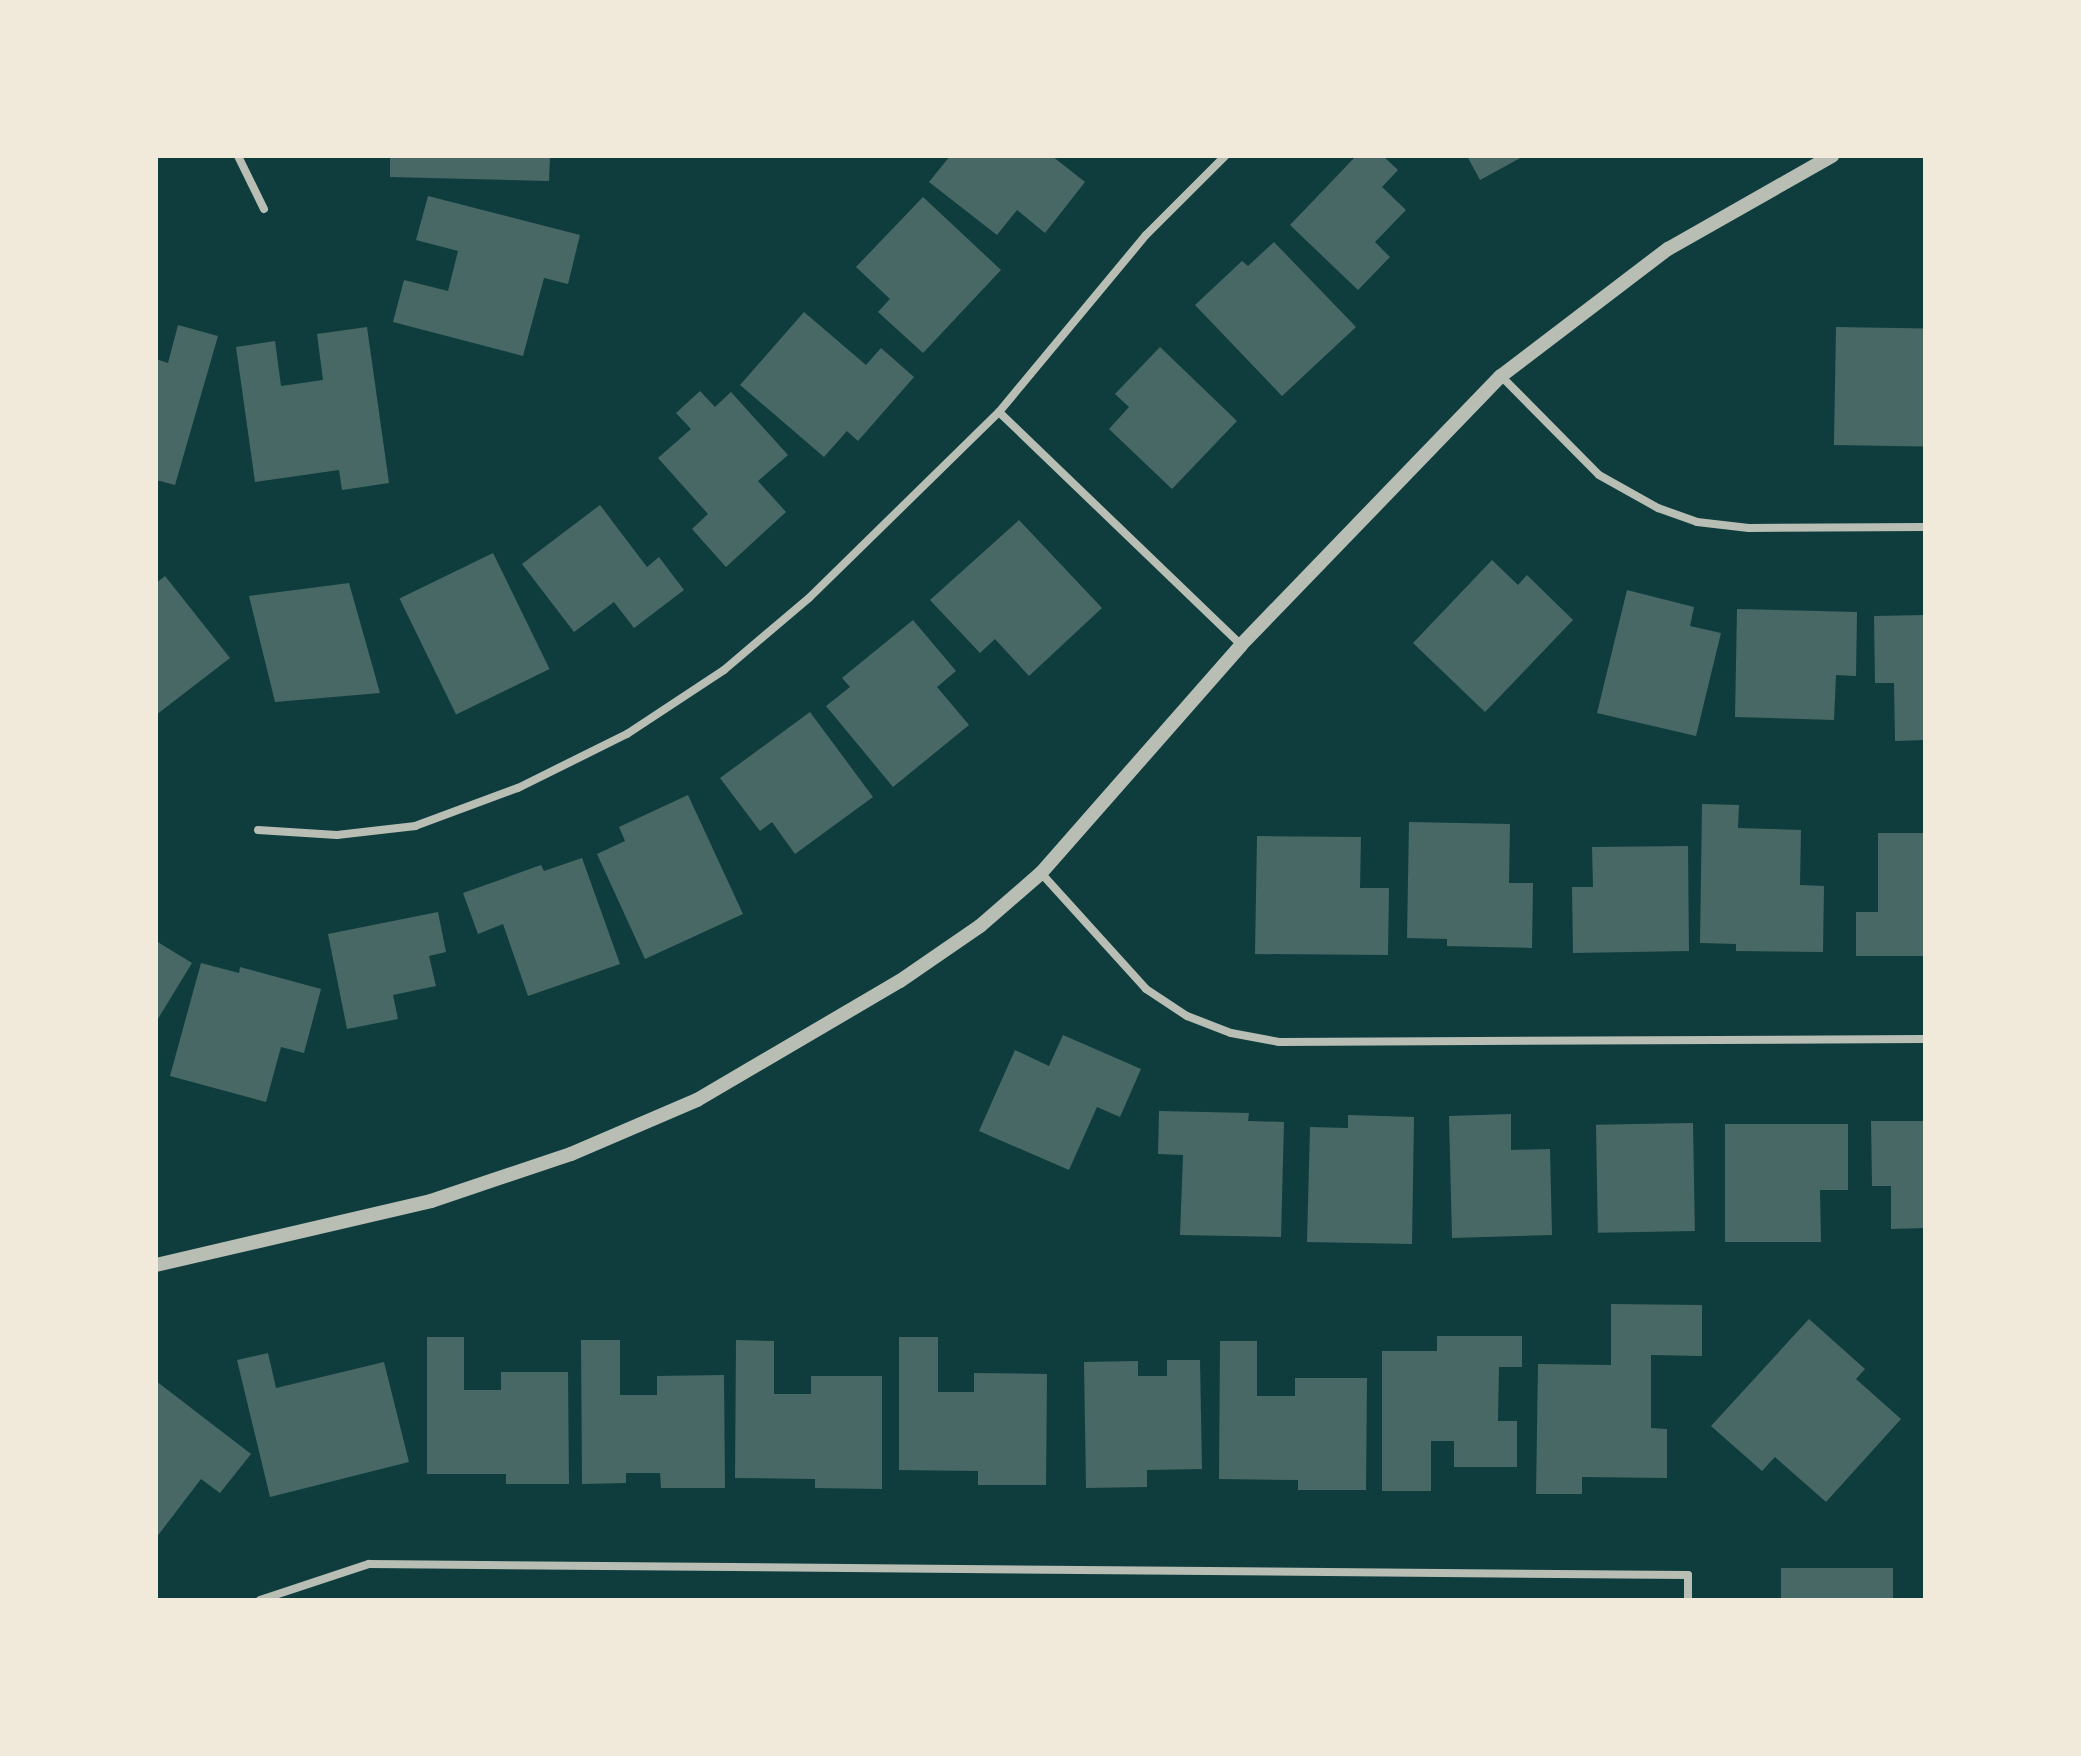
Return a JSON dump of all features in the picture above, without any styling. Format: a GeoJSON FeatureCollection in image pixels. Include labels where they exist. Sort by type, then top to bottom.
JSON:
{"type":"FeatureCollection","features":[{"type":"Feature","properties":{"kind":"street"},"geometry":{"type":"LineString","coordinates":[[238,156],[264,209]]}},
{"type":"Feature","properties":{"kind":"street"},"geometry":{"type":"LineString","coordinates":[[258,830],[337,835],[415,826],[518,788],[627,734],[724,670],[809,598],[999,412],[1146,235],[1225,156]]}},
{"type":"Feature","properties":{"kind":"street"},"geometry":{"type":"LineString","coordinates":[[156,1265],[431,1201],[635,1129],[788,1050],[900,981],[980,926],[1041,873],[1241,645],[1501,376],[1668,249],[1832,156]]}},
{"type":"Feature","properties":{"kind":"street"},"geometry":{"type":"LineString","coordinates":[[1501,376],[1599,475],[1658,508],[1697,522],[1749,528],[1925,527]]}},
{"type":"Feature","properties":{"kind":"street"},"geometry":{"type":"LineString","coordinates":[[999,412],[1241,645]]}},
{"type":"Feature","properties":{"kind":"street"},"geometry":{"type":"LineString","coordinates":[[1041,873],[1146,989],[1187,1016],[1231,1033],[1279,1042],[1925,1039]]}},
{"type":"Feature","properties":{"kind":"street"},"geometry":{"type":"LineString","coordinates":[[260,1600],[369,1564],[1688,1575],[1688,1600]]}},
{"type":"Feature","properties":{"kind":"building"},"geometry":{"type":"Polygon","coordinates":[[[390,156],[550,156],[549,181],[390,177],[390,156]]]}},
{"type":"Feature","properties":{"kind":"building"},"geometry":{"type":"Polygon","coordinates":[[[950,156],[1052,156],[1085,182],[1045,233],[1017,210],[997,235],[929,182],[950,156]]]}},
{"type":"Feature","properties":{"kind":"building"},"geometry":{"type":"Polygon","coordinates":[[[1356,156],[1383,156],[1398,170],[1382,187],[1406,210],[1375,242],[1390,257],[1358,290],[1290,225],[1356,156]]]}},
{"type":"Feature","properties":{"kind":"building"},"geometry":{"type":"Polygon","coordinates":[[[1467,156],[1524,156],[1480,180],[1467,156]]]}},
{"type":"Feature","properties":{"kind":"building"},"geometry":{"type":"Polygon","coordinates":[[[428,196],[580,235],[568,284],[544,278],[523,356],[393,322],[404,280],[448,291],[458,251],[416,240],[428,196]]]}},
{"type":"Feature","properties":{"kind":"building"},"geometry":{"type":"Polygon","coordinates":[[[923,197],[1001,270],[923,353],[878,312],[890,299],[856,267],[923,197]]]}},
{"type":"Feature","properties":{"kind":"building"},"geometry":{"type":"Polygon","coordinates":[[[1274,242],[1356,327],[1282,396],[1195,305],[1242,261],[1248,266],[1274,242]]]}},
{"type":"Feature","properties":{"kind":"building"},"geometry":{"type":"Polygon","coordinates":[[[804,312],[866,365],[881,348],[914,377],[858,441],[847,431],[824,457],[740,385],[804,312]]]}},
{"type":"Feature","properties":{"kind":"building"},"geometry":{"type":"Polygon","coordinates":[[[178,325],[218,336],[175,485],[156,480],[156,359],[168,363],[178,325]]]}},
{"type":"Feature","properties":{"kind":"building"},"geometry":{"type":"Polygon","coordinates":[[[367,327],[389,483],[342,490],[339,470],[255,482],[236,347],[275,341],[281,386],[323,380],[317,334],[367,327]]]}},
{"type":"Feature","properties":{"kind":"building"},"geometry":{"type":"Polygon","coordinates":[[[1836,327],[1925,329],[1923,447],[1834,445],[1836,327]]]}},
{"type":"Feature","properties":{"kind":"building"},"geometry":{"type":"Polygon","coordinates":[[[1160,347],[1237,421],[1172,489],[1109,429],[1129,407],[1115,394],[1160,347]]]}},
{"type":"Feature","properties":{"kind":"building"},"geometry":{"type":"Polygon","coordinates":[[[700,391],[715,407],[731,392],[788,455],[758,481],[786,512],[726,567],[692,529],[708,514],[658,458],[691,429],[676,413],[700,391]]]}},
{"type":"Feature","properties":{"kind":"building"},"geometry":{"type":"Polygon","coordinates":[[[600,505],[647,567],[659,557],[684,590],[634,628],[614,602],[574,632],[522,564],[600,505]]]}},
{"type":"Feature","properties":{"kind":"building"},"geometry":{"type":"Polygon","coordinates":[[[1019,520],[1102,608],[1029,676],[995,639],[980,653],[930,600],[1019,520]]]}},
{"type":"Feature","properties":{"kind":"building"},"geometry":{"type":"Polygon","coordinates":[[[493,553],[550,669],[456,715],[400,599],[493,553]]]}},
{"type":"Feature","properties":{"kind":"building"},"geometry":{"type":"Polygon","coordinates":[[[1492,560],[1518,585],[1527,575],[1573,620],[1485,712],[1413,643],[1492,560]]]}},
{"type":"Feature","properties":{"kind":"building"},"geometry":{"type":"Polygon","coordinates":[[[165,576],[230,658],[156,715],[156,583],[165,576]]]}},
{"type":"Feature","properties":{"kind":"building"},"geometry":{"type":"Polygon","coordinates":[[[349,583],[380,693],[275,702],[249,596],[349,583]]]}},
{"type":"Feature","properties":{"kind":"building"},"geometry":{"type":"Polygon","coordinates":[[[1627,590],[1694,607],[1690,626],[1721,633],[1696,736],[1597,713],[1627,590]]]}},
{"type":"Feature","properties":{"kind":"building"},"geometry":{"type":"Polygon","coordinates":[[[1737,609],[1857,612],[1856,676],[1836,675],[1834,720],[1735,717],[1737,609]]]}},
{"type":"Feature","properties":{"kind":"building"},"geometry":{"type":"Polygon","coordinates":[[[1925,615],[1925,740],[1895,741],[1894,683],[1875,683],[1874,616],[1925,615]]]}},
{"type":"Feature","properties":{"kind":"building"},"geometry":{"type":"Polygon","coordinates":[[[913,620],[956,671],[937,687],[969,725],[893,787],[826,706],[850,687],[842,678],[913,620]]]}},
{"type":"Feature","properties":{"kind":"building"},"geometry":{"type":"Polygon","coordinates":[[[810,712],[873,797],[795,854],[772,822],[760,831],[720,778],[810,712]]]}},
{"type":"Feature","properties":{"kind":"building"},"geometry":{"type":"Polygon","coordinates":[[[688,795],[743,914],[645,959],[597,854],[625,841],[619,827],[688,795]]]}},
{"type":"Feature","properties":{"kind":"building"},"geometry":{"type":"Polygon","coordinates":[[[1702,804],[1739,805],[1738,828],[1801,830],[1800,885],[1824,886],[1823,952],[1736,951],[1736,944],[1700,943],[1702,804]]]}},
{"type":"Feature","properties":{"kind":"building"},"geometry":{"type":"Polygon","coordinates":[[[1409,822],[1510,824],[1509,883],[1533,883],[1532,948],[1447,946],[1447,939],[1407,938],[1409,822]]]}},
{"type":"Feature","properties":{"kind":"building"},"geometry":{"type":"Polygon","coordinates":[[[1878,833],[1925,833],[1925,956],[1856,956],[1856,912],[1878,912],[1878,833]]]}},
{"type":"Feature","properties":{"kind":"building"},"geometry":{"type":"Polygon","coordinates":[[[1257,836],[1361,837],[1360,888],[1389,888],[1388,955],[1255,954],[1257,836]]]}},
{"type":"Feature","properties":{"kind":"building"},"geometry":{"type":"Polygon","coordinates":[[[1688,846],[1689,951],[1573,953],[1572,887],[1593,887],[1592,847],[1688,846]]]}},
{"type":"Feature","properties":{"kind":"building"},"geometry":{"type":"Polygon","coordinates":[[[582,858],[620,964],[528,996],[503,924],[478,934],[463,893],[541,865],[544,871],[582,858]]]}},
{"type":"Feature","properties":{"kind":"building"},"geometry":{"type":"Polygon","coordinates":[[[438,912],[446,952],[429,956],[436,986],[393,995],[398,1019],[347,1029],[328,934],[438,912]]]}},
{"type":"Feature","properties":{"kind":"building"},"geometry":{"type":"Polygon","coordinates":[[[156,941],[192,963],[156,1022],[156,941]]]}},
{"type":"Feature","properties":{"kind":"building"},"geometry":{"type":"Polygon","coordinates":[[[201,963],[239,973],[240,967],[321,989],[304,1053],[281,1047],[266,1102],[170,1076],[201,963]]]}},
{"type":"Feature","properties":{"kind":"building"},"geometry":{"type":"Polygon","coordinates":[[[1063,1035],[1141,1069],[1120,1117],[1097,1107],[1069,1170],[979,1131],[1015,1050],[1049,1066],[1063,1035]]]}},
{"type":"Feature","properties":{"kind":"building"},"geometry":{"type":"Polygon","coordinates":[[[1159,1111],[1249,1113],[1248,1121],[1284,1122],[1281,1237],[1180,1235],[1183,1155],[1158,1154],[1159,1111]]]}},
{"type":"Feature","properties":{"kind":"building"},"geometry":{"type":"Polygon","coordinates":[[[1511,1114],[1511,1150],[1550,1149],[1552,1235],[1452,1238],[1449,1116],[1511,1114]]]}},
{"type":"Feature","properties":{"kind":"building"},"geometry":{"type":"Polygon","coordinates":[[[1348,1115],[1414,1117],[1412,1244],[1307,1242],[1310,1127],[1348,1128],[1348,1115]]]}},
{"type":"Feature","properties":{"kind":"building"},"geometry":{"type":"Polygon","coordinates":[[[1871,1121],[1925,1121],[1925,1228],[1891,1229],[1891,1186],[1872,1186],[1871,1121]]]}},
{"type":"Feature","properties":{"kind":"building"},"geometry":{"type":"Polygon","coordinates":[[[1693,1123],[1695,1231],[1598,1233],[1596,1125],[1693,1123]]]}},
{"type":"Feature","properties":{"kind":"building"},"geometry":{"type":"Polygon","coordinates":[[[1725,1124],[1848,1124],[1848,1190],[1820,1190],[1821,1242],[1725,1242],[1725,1124]]]}},
{"type":"Feature","properties":{"kind":"building"},"geometry":{"type":"Polygon","coordinates":[[[1611,1304],[1702,1305],[1702,1356],[1651,1355],[1651,1428],[1667,1429],[1667,1478],[1582,1477],[1582,1494],[1536,1494],[1538,1364],[1611,1365],[1611,1304]]]}},
{"type":"Feature","properties":{"kind":"building"},"geometry":{"type":"Polygon","coordinates":[[[1809,1319],[1865,1369],[1856,1379],[1901,1419],[1826,1502],[1775,1457],[1762,1471],[1711,1426],[1809,1319]]]}},
{"type":"Feature","properties":{"kind":"building"},"geometry":{"type":"Polygon","coordinates":[[[1437,1336],[1522,1336],[1522,1367],[1499,1367],[1498,1421],[1517,1421],[1517,1467],[1454,1467],[1454,1441],[1431,1441],[1431,1491],[1382,1491],[1382,1351],[1437,1351],[1437,1336]]]}},
{"type":"Feature","properties":{"kind":"building"},"geometry":{"type":"Polygon","coordinates":[[[427,1337],[464,1337],[464,1390],[501,1390],[501,1372],[568,1372],[569,1484],[506,1484],[506,1474],[427,1474],[427,1337]]]}},
{"type":"Feature","properties":{"kind":"building"},"geometry":{"type":"Polygon","coordinates":[[[899,1337],[938,1337],[938,1392],[974,1392],[974,1373],[1047,1374],[1046,1485],[978,1485],[978,1471],[899,1470],[899,1337]]]}},
{"type":"Feature","properties":{"kind":"building"},"geometry":{"type":"Polygon","coordinates":[[[581,1340],[620,1340],[620,1395],[657,1395],[657,1376],[724,1375],[725,1488],[661,1488],[660,1473],[626,1473],[626,1483],[582,1484],[581,1340]]]}},
{"type":"Feature","properties":{"kind":"building"},"geometry":{"type":"Polygon","coordinates":[[[736,1340],[774,1341],[774,1394],[811,1394],[811,1376],[882,1376],[882,1489],[815,1488],[815,1479],[735,1478],[736,1340]]]}},
{"type":"Feature","properties":{"kind":"building"},"geometry":{"type":"Polygon","coordinates":[[[1220,1341],[1257,1341],[1257,1396],[1295,1396],[1295,1378],[1367,1378],[1366,1490],[1298,1490],[1298,1480],[1219,1479],[1220,1341]]]}},
{"type":"Feature","properties":{"kind":"building"},"geometry":{"type":"Polygon","coordinates":[[[268,1353],[276,1388],[384,1362],[409,1462],[270,1497],[237,1360],[268,1353]]]}},
{"type":"Feature","properties":{"kind":"building"},"geometry":{"type":"Polygon","coordinates":[[[1167,1360],[1200,1360],[1202,1469],[1147,1470],[1147,1487],[1086,1488],[1084,1362],[1138,1361],[1138,1376],[1167,1376],[1167,1360]]]}},
{"type":"Feature","properties":{"kind":"building"},"geometry":{"type":"Polygon","coordinates":[[[156,1381],[251,1454],[220,1493],[201,1479],[156,1538],[156,1381]]]}},
{"type":"Feature","properties":{"kind":"building"},"geometry":{"type":"Polygon","coordinates":[[[1781,1568],[1893,1568],[1893,1600],[1781,1600],[1781,1568]]]}}]}
